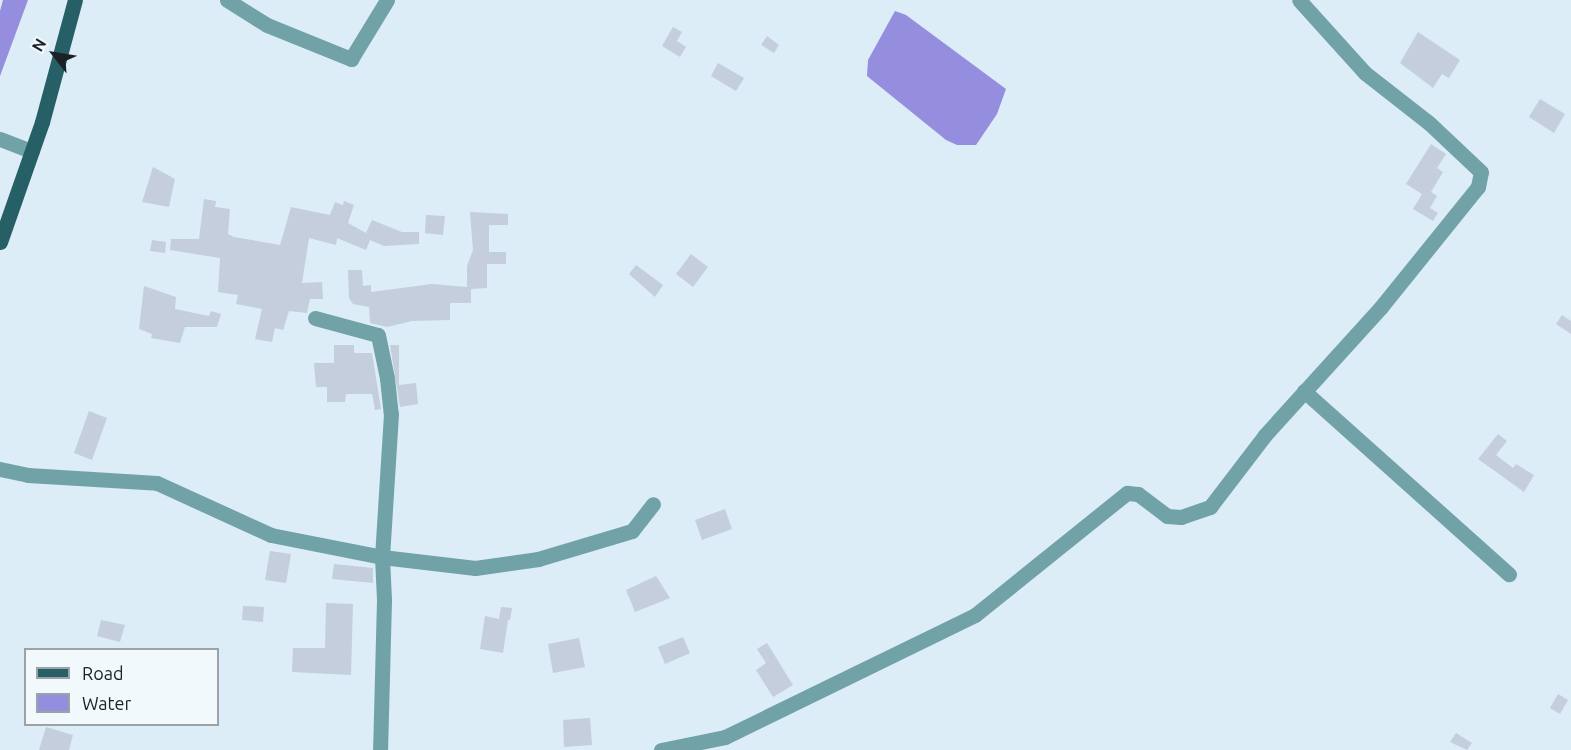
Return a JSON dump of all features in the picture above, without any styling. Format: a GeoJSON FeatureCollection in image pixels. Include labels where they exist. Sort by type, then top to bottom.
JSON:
{"type":"FeatureCollection","features":[{"type":"Feature","properties":{"kind":"main road"},"geometry":{"type":"LineString","coordinates":[[0,242],[32,151],[75,0]]}},
{"type":"Feature","properties":{"kind":"street"},"geometry":{"type":"LineString","coordinates":[[227,0],[267,25],[351,59],[387,0]]}},
{"type":"Feature","properties":{"kind":"street"},"geometry":{"type":"LineString","coordinates":[[661,750],[725,737],[975,615],[1127,493],[1138,494],[1167,516],[1181,517],[1210,507],[1304,391],[1381,307],[1481,179],[1478,168],[1365,73],[1299,0]]}},
{"type":"Feature","properties":{"kind":"street"},"geometry":{"type":"LineString","coordinates":[[0,139],[32,151]]}},
{"type":"Feature","properties":{"kind":"street"},"geometry":{"type":"LineString","coordinates":[[315,318],[372,332],[380,338],[391,414],[382,557],[384,600],[380,750]]}},
{"type":"Feature","properties":{"kind":"street"},"geometry":{"type":"LineString","coordinates":[[1304,391],[1509,574]]}},
{"type":"Feature","properties":{"kind":"street"},"geometry":{"type":"LineString","coordinates":[[0,469],[28,475],[157,483],[271,535],[382,557],[475,568],[537,559],[632,531],[653,504]]}},
{"type":"Feature","properties":{"kind":"water"},"geometry":{"type":"Polygon","coordinates":[[[3,0],[28,0],[0,76],[0,11],[3,0]]]}},
{"type":"Feature","properties":{"kind":"water"},"geometry":{"type":"Polygon","coordinates":[[[895,11],[906,15],[1006,89],[997,114],[976,145],[957,145],[946,140],[867,76],[868,60],[895,11]]]}},
{"type":"Feature","properties":{"kind":"building"},"geometry":{"type":"Polygon","coordinates":[[[673,27],[682,32],[677,41],[686,47],[680,57],[662,46],[673,27]]]}},
{"type":"Feature","properties":{"kind":"building"},"geometry":{"type":"Polygon","coordinates":[[[1418,32],[1460,60],[1449,78],[1442,74],[1433,88],[1400,63],[1418,32]]]}},
{"type":"Feature","properties":{"kind":"building"},"geometry":{"type":"Polygon","coordinates":[[[767,36],[779,45],[774,53],[761,45],[767,36]]]}},
{"type":"Feature","properties":{"kind":"building"},"geometry":{"type":"Polygon","coordinates":[[[718,63],[744,78],[736,91],[711,76],[718,63]]]}},
{"type":"Feature","properties":{"kind":"building"},"geometry":{"type":"Polygon","coordinates":[[[1540,99],[1565,114],[1554,133],[1529,117],[1540,99]]]}},
{"type":"Feature","properties":{"kind":"building"},"geometry":{"type":"Polygon","coordinates":[[[1431,144],[1446,154],[1437,168],[1443,172],[1431,192],[1437,196],[1430,208],[1438,213],[1433,221],[1413,209],[1422,194],[1406,184],[1431,144]]]}},
{"type":"Feature","properties":{"kind":"building"},"geometry":{"type":"Polygon","coordinates":[[[153,167],[175,179],[169,207],[142,202],[153,167]]]}},
{"type":"Feature","properties":{"kind":"building"},"geometry":{"type":"Polygon","coordinates":[[[204,199],[216,201],[215,207],[230,209],[228,234],[234,237],[280,245],[291,207],[330,215],[335,202],[343,205],[344,201],[354,205],[348,223],[366,233],[372,220],[402,232],[419,232],[419,244],[384,246],[370,240],[366,250],[337,238],[336,245],[309,238],[302,283],[322,282],[323,299],[310,299],[307,313],[289,311],[283,330],[275,328],[272,342],[255,339],[262,309],[236,304],[238,295],[218,292],[220,258],[170,250],[171,239],[199,239],[204,199]]]}},
{"type":"Feature","properties":{"kind":"building"},"geometry":{"type":"Polygon","coordinates":[[[470,212],[508,214],[508,225],[489,225],[489,252],[506,252],[506,264],[487,264],[487,288],[471,289],[471,303],[450,303],[450,320],[412,321],[387,327],[370,323],[369,307],[353,304],[349,298],[348,270],[362,270],[363,286],[371,285],[371,292],[432,284],[467,287],[467,266],[473,250],[470,212]]]}},
{"type":"Feature","properties":{"kind":"building"},"geometry":{"type":"Polygon","coordinates":[[[426,215],[445,216],[443,235],[425,233],[426,215]]]}},
{"type":"Feature","properties":{"kind":"building"},"geometry":{"type":"Polygon","coordinates":[[[152,240],[166,242],[165,253],[150,251],[152,240]]]}},
{"type":"Feature","properties":{"kind":"building"},"geometry":{"type":"Polygon","coordinates":[[[691,254],[708,267],[693,287],[676,274],[691,254]]]}},
{"type":"Feature","properties":{"kind":"building"},"geometry":{"type":"Polygon","coordinates":[[[636,265],[663,285],[655,297],[629,274],[636,265]]]}},
{"type":"Feature","properties":{"kind":"building"},"geometry":{"type":"Polygon","coordinates":[[[144,286],[176,297],[175,309],[209,316],[211,311],[221,314],[217,327],[185,327],[180,343],[151,338],[152,334],[139,329],[144,286]]]}},
{"type":"Feature","properties":{"kind":"building"},"geometry":{"type":"Polygon","coordinates":[[[1562,315],[1571,321],[1571,334],[1556,324],[1562,315]]]}},
{"type":"Feature","properties":{"kind":"building"},"geometry":{"type":"Polygon","coordinates":[[[334,345],[354,345],[354,353],[372,353],[381,409],[375,410],[372,394],[346,394],[345,402],[327,402],[327,387],[316,387],[314,363],[334,363],[334,345]]]}},
{"type":"Feature","properties":{"kind":"building"},"geometry":{"type":"Polygon","coordinates":[[[390,345],[399,345],[399,385],[416,383],[418,404],[400,407],[390,345]]]}},
{"type":"Feature","properties":{"kind":"building"},"geometry":{"type":"Polygon","coordinates":[[[89,411],[107,418],[92,460],[74,453],[89,411]]]}},
{"type":"Feature","properties":{"kind":"building"},"geometry":{"type":"Polygon","coordinates":[[[1498,434],[1507,441],[1496,455],[1513,468],[1516,464],[1534,475],[1524,492],[1478,459],[1498,434]]]}},
{"type":"Feature","properties":{"kind":"building"},"geometry":{"type":"Polygon","coordinates":[[[725,509],[732,529],[702,540],[695,520],[725,509]]]}},
{"type":"Feature","properties":{"kind":"building"},"geometry":{"type":"Polygon","coordinates":[[[270,551],[291,554],[286,583],[265,580],[270,551]]]}},
{"type":"Feature","properties":{"kind":"building"},"geometry":{"type":"Polygon","coordinates":[[[334,564],[373,568],[373,583],[332,579],[334,564]]]}},
{"type":"Feature","properties":{"kind":"building"},"geometry":{"type":"Polygon","coordinates":[[[656,576],[670,598],[635,612],[626,590],[656,576]]]}},
{"type":"Feature","properties":{"kind":"building"},"geometry":{"type":"Polygon","coordinates":[[[326,603],[353,604],[351,675],[292,672],[293,648],[325,648],[326,603]]]}},
{"type":"Feature","properties":{"kind":"building"},"geometry":{"type":"Polygon","coordinates":[[[243,606],[264,607],[263,622],[242,620],[243,606]]]}},
{"type":"Feature","properties":{"kind":"building"},"geometry":{"type":"Polygon","coordinates":[[[501,607],[512,608],[503,653],[480,649],[485,616],[499,619],[501,607]]]}},
{"type":"Feature","properties":{"kind":"building"},"geometry":{"type":"Polygon","coordinates":[[[101,620],[125,625],[120,642],[97,636],[101,620]]]}},
{"type":"Feature","properties":{"kind":"building"},"geometry":{"type":"Polygon","coordinates":[[[683,637],[690,653],[665,664],[658,647],[683,637]]]}},
{"type":"Feature","properties":{"kind":"building"},"geometry":{"type":"Polygon","coordinates":[[[579,638],[585,667],[553,673],[548,644],[579,638]]]}},
{"type":"Feature","properties":{"kind":"building"},"geometry":{"type":"Polygon","coordinates":[[[767,643],[793,685],[773,697],[756,670],[766,663],[757,649],[767,643]]]}},
{"type":"Feature","properties":{"kind":"building"},"geometry":{"type":"Polygon","coordinates":[[[1558,694],[1568,700],[1560,714],[1550,708],[1558,694]]]}},
{"type":"Feature","properties":{"kind":"building"},"geometry":{"type":"Polygon","coordinates":[[[590,718],[592,745],[564,747],[563,720],[590,718]]]}},
{"type":"Feature","properties":{"kind":"building"},"geometry":{"type":"Polygon","coordinates":[[[46,727],[73,735],[69,750],[39,750],[46,727]]]}},
{"type":"Feature","properties":{"kind":"building"},"geometry":{"type":"Polygon","coordinates":[[[1456,733],[1472,743],[1467,750],[1450,742],[1456,733]]]}}]}
